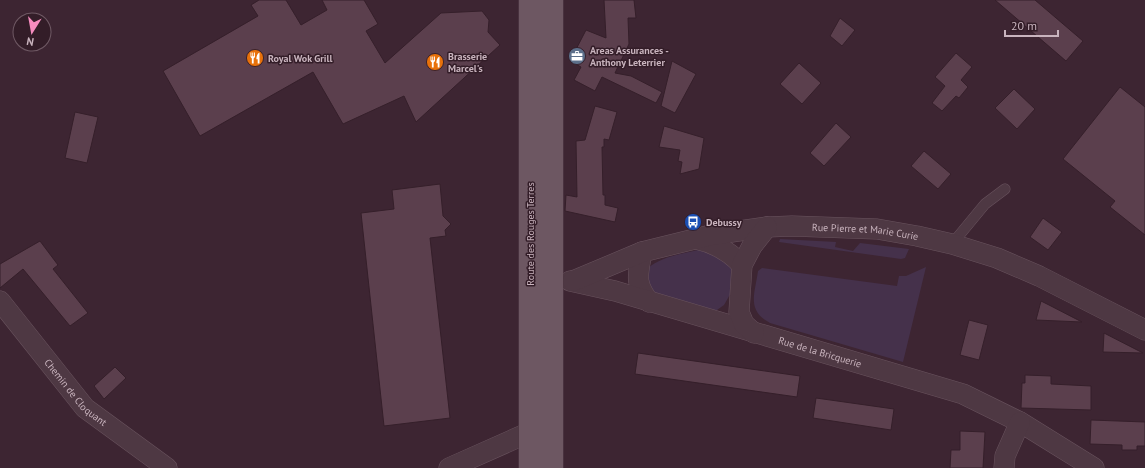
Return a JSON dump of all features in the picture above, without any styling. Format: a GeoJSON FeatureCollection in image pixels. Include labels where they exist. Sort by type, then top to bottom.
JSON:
{"type":"FeatureCollection","features":[{"type":"Feature","properties":{"kind":"main road","name":"Route des Rouges Terres"},"geometry":{"type":"LineString","coordinates":[[530,0],[541,280],[552,468]]}},
{"type":"Feature","properties":{"kind":"main road","name":"Route des Rouges Terres"},"geometry":{"type":"LineString","coordinates":[[530,468],[530,432],[541,280],[552,0]]}},
{"type":"Feature","properties":{"kind":"street","name":"Rue Pierre et Marie Curie"},"geometry":{"type":"LineString","coordinates":[[573,281],[642,252],[711,235],[767,227],[792,226],[877,229],[952,244],[997,258],[1039,276],[1145,330]]}},
{"type":"Feature","properties":{"kind":"street"},"geometry":{"type":"LineString","coordinates":[[754,333],[744,324],[739,312],[742,265],[752,246],[767,227]]}},
{"type":"Feature","properties":{"kind":"street"},"geometry":{"type":"LineString","coordinates":[[694,239],[710,242],[734,257],[742,265]]}},
{"type":"Feature","properties":{"kind":"street"},"geometry":{"type":"LineString","coordinates":[[642,252],[638,284],[642,293],[649,302]]}},
{"type":"Feature","properties":{"kind":"street","name":"Rue de la Bricquerie"},"geometry":{"type":"LineString","coordinates":[[541,280],[573,281],[615,292],[963,394],[991,406],[1020,422],[1094,468]]}},
{"type":"Feature","properties":{"kind":"street"},"geometry":{"type":"LineString","coordinates":[[706,318],[720,314],[728,308],[735,301],[740,292]]}},
{"type":"Feature","properties":{"kind":"street","name":"Chemin de Cloquant"},"geometry":{"type":"LineString","coordinates":[[0,301],[85,408],[167,468]]}},
{"type":"Feature","properties":{"kind":"street"},"geometry":{"type":"LineString","coordinates":[[1004,468],[1005,456],[1020,422]]}},
{"type":"Feature","properties":{"kind":"street"},"geometry":{"type":"LineString","coordinates":[[448,468],[530,432]]}},
{"type":"Feature","properties":{"kind":"lane"},"geometry":{"type":"LineString","coordinates":[[952,244],[985,204],[1005,190]]}},
{"type":"Feature","properties":{"kind":"shaded area"},"geometry":{"type":"Polygon","coordinates":[[[780,239],[836,242],[835,247],[853,251],[860,243],[909,249],[905,258],[901,259],[779,242],[780,239]]]}},
{"type":"Feature","properties":{"kind":"shaded area"},"geometry":{"type":"Polygon","coordinates":[[[703,249],[712,251],[736,271],[732,291],[724,305],[717,310],[706,311],[660,297],[647,286],[648,268],[654,264],[674,256],[703,249]]]}},
{"type":"Feature","properties":{"kind":"shaded area"},"geometry":{"type":"Polygon","coordinates":[[[926,267],[903,362],[770,323],[762,318],[755,307],[754,294],[758,271],[762,268],[897,286],[899,276],[906,276],[926,267]]]}},
{"type":"Feature","properties":{"kind":"building"},"geometry":{"type":"Polygon","coordinates":[[[259,0],[286,0],[301,25],[327,10],[322,0],[364,0],[378,24],[366,31],[385,63],[441,13],[482,11],[489,20],[488,32],[500,45],[416,122],[404,96],[343,124],[313,72],[200,136],[163,71],[258,16],[251,5],[259,0]]]}},
{"type":"Feature","properties":{"kind":"building"},"geometry":{"type":"Polygon","coordinates":[[[604,0],[634,0],[636,18],[628,18],[629,44],[615,73],[631,76],[662,92],[656,103],[602,77],[595,91],[574,80],[581,67],[570,61],[586,30],[606,38],[604,0]]]}},
{"type":"Feature","properties":{"kind":"building"},"geometry":{"type":"Polygon","coordinates":[[[995,0],[1035,0],[1083,41],[1066,61],[995,0]]]}},
{"type":"Feature","properties":{"kind":"building"},"geometry":{"type":"Polygon","coordinates":[[[840,18],[855,30],[842,46],[830,36],[840,18]]]}},
{"type":"Feature","properties":{"kind":"building"},"geometry":{"type":"Polygon","coordinates":[[[956,53],[972,67],[961,80],[968,87],[959,98],[956,96],[942,111],[932,103],[945,86],[935,77],[956,53]]]}},
{"type":"Feature","properties":{"kind":"building"},"geometry":{"type":"Polygon","coordinates":[[[672,61],[696,74],[675,113],[661,106],[672,61]]]}},
{"type":"Feature","properties":{"kind":"building"},"geometry":{"type":"Polygon","coordinates":[[[799,63],[821,83],[802,104],[780,84],[799,63]]]}},
{"type":"Feature","properties":{"kind":"building"},"geometry":{"type":"Polygon","coordinates":[[[1120,87],[1145,107],[1145,235],[1110,207],[1115,201],[1063,159],[1120,87]]]}},
{"type":"Feature","properties":{"kind":"building"},"geometry":{"type":"Polygon","coordinates":[[[1014,89],[1035,109],[1017,129],[995,108],[1014,89]]]}},
{"type":"Feature","properties":{"kind":"building"},"geometry":{"type":"Polygon","coordinates":[[[595,106],[617,112],[609,140],[604,139],[604,147],[602,147],[603,195],[605,195],[605,205],[618,208],[615,222],[565,211],[566,195],[577,197],[576,141],[585,140],[595,106]]]}},
{"type":"Feature","properties":{"kind":"building"},"geometry":{"type":"Polygon","coordinates":[[[75,112],[98,117],[87,163],[65,158],[75,112]]]}},
{"type":"Feature","properties":{"kind":"building"},"geometry":{"type":"Polygon","coordinates":[[[836,123],[851,137],[824,166],[810,153],[836,123]]]}},
{"type":"Feature","properties":{"kind":"building"},"geometry":{"type":"Polygon","coordinates":[[[664,126],[704,138],[699,169],[680,174],[682,162],[678,161],[680,150],[659,147],[664,126]]]}},
{"type":"Feature","properties":{"kind":"building"},"geometry":{"type":"Polygon","coordinates":[[[924,151],[951,174],[938,189],[911,166],[924,151]]]}},
{"type":"Feature","properties":{"kind":"building"},"geometry":{"type":"Polygon","coordinates":[[[440,184],[443,216],[451,224],[445,230],[446,236],[430,238],[450,418],[384,426],[361,213],[394,209],[392,190],[440,184]]]}},
{"type":"Feature","properties":{"kind":"building"},"geometry":{"type":"Polygon","coordinates":[[[1043,218],[1062,232],[1048,250],[1030,237],[1043,218]]]}},
{"type":"Feature","properties":{"kind":"building"},"geometry":{"type":"Polygon","coordinates":[[[40,241],[58,265],[53,269],[88,313],[70,326],[23,269],[0,288],[0,264],[40,241]]]}},
{"type":"Feature","properties":{"kind":"building"},"geometry":{"type":"Polygon","coordinates":[[[1041,301],[1049,305],[1082,322],[1036,320],[1041,301]]]}},
{"type":"Feature","properties":{"kind":"building"},"geometry":{"type":"Polygon","coordinates":[[[969,320],[988,325],[979,360],[960,355],[969,320]]]}},
{"type":"Feature","properties":{"kind":"building"},"geometry":{"type":"Polygon","coordinates":[[[1104,333],[1143,353],[1103,352],[1104,333]]]}},
{"type":"Feature","properties":{"kind":"building"},"geometry":{"type":"Polygon","coordinates":[[[638,353],[800,376],[797,397],[635,374],[638,353]]]}},
{"type":"Feature","properties":{"kind":"building"},"geometry":{"type":"Polygon","coordinates":[[[115,367],[126,378],[104,399],[94,386],[115,367]]]}},
{"type":"Feature","properties":{"kind":"building"},"geometry":{"type":"Polygon","coordinates":[[[1025,375],[1051,376],[1051,384],[1091,386],[1091,410],[1021,408],[1022,383],[1025,383],[1025,375]]]}},
{"type":"Feature","properties":{"kind":"building"},"geometry":{"type":"Polygon","coordinates":[[[816,398],[894,409],[891,430],[813,418],[816,398]]]}},
{"type":"Feature","properties":{"kind":"building"},"geometry":{"type":"Polygon","coordinates":[[[1091,420],[1145,422],[1145,446],[1137,446],[1137,450],[1122,450],[1122,445],[1090,444],[1091,420]]]}},
{"type":"Feature","properties":{"kind":"building"},"geometry":{"type":"Polygon","coordinates":[[[960,431],[985,432],[983,468],[950,468],[951,450],[960,450],[960,431]]]}},
{"type":"Feature","properties":{"kind":"place","name":"Areas Assurances - Anthony Leterrier"},"geometry":{"type":"Point","coordinates":[577,56]}},
{"type":"Feature","properties":{"kind":"place","name":"Royal Wok Grill"},"geometry":{"type":"Point","coordinates":[255,58]}},
{"type":"Feature","properties":{"kind":"place","name":"Brasserie Marcel's"},"geometry":{"type":"Point","coordinates":[435,62]}},
{"type":"Feature","properties":{"kind":"place","name":"Debussy"},"geometry":{"type":"Point","coordinates":[693,222]}}]}
